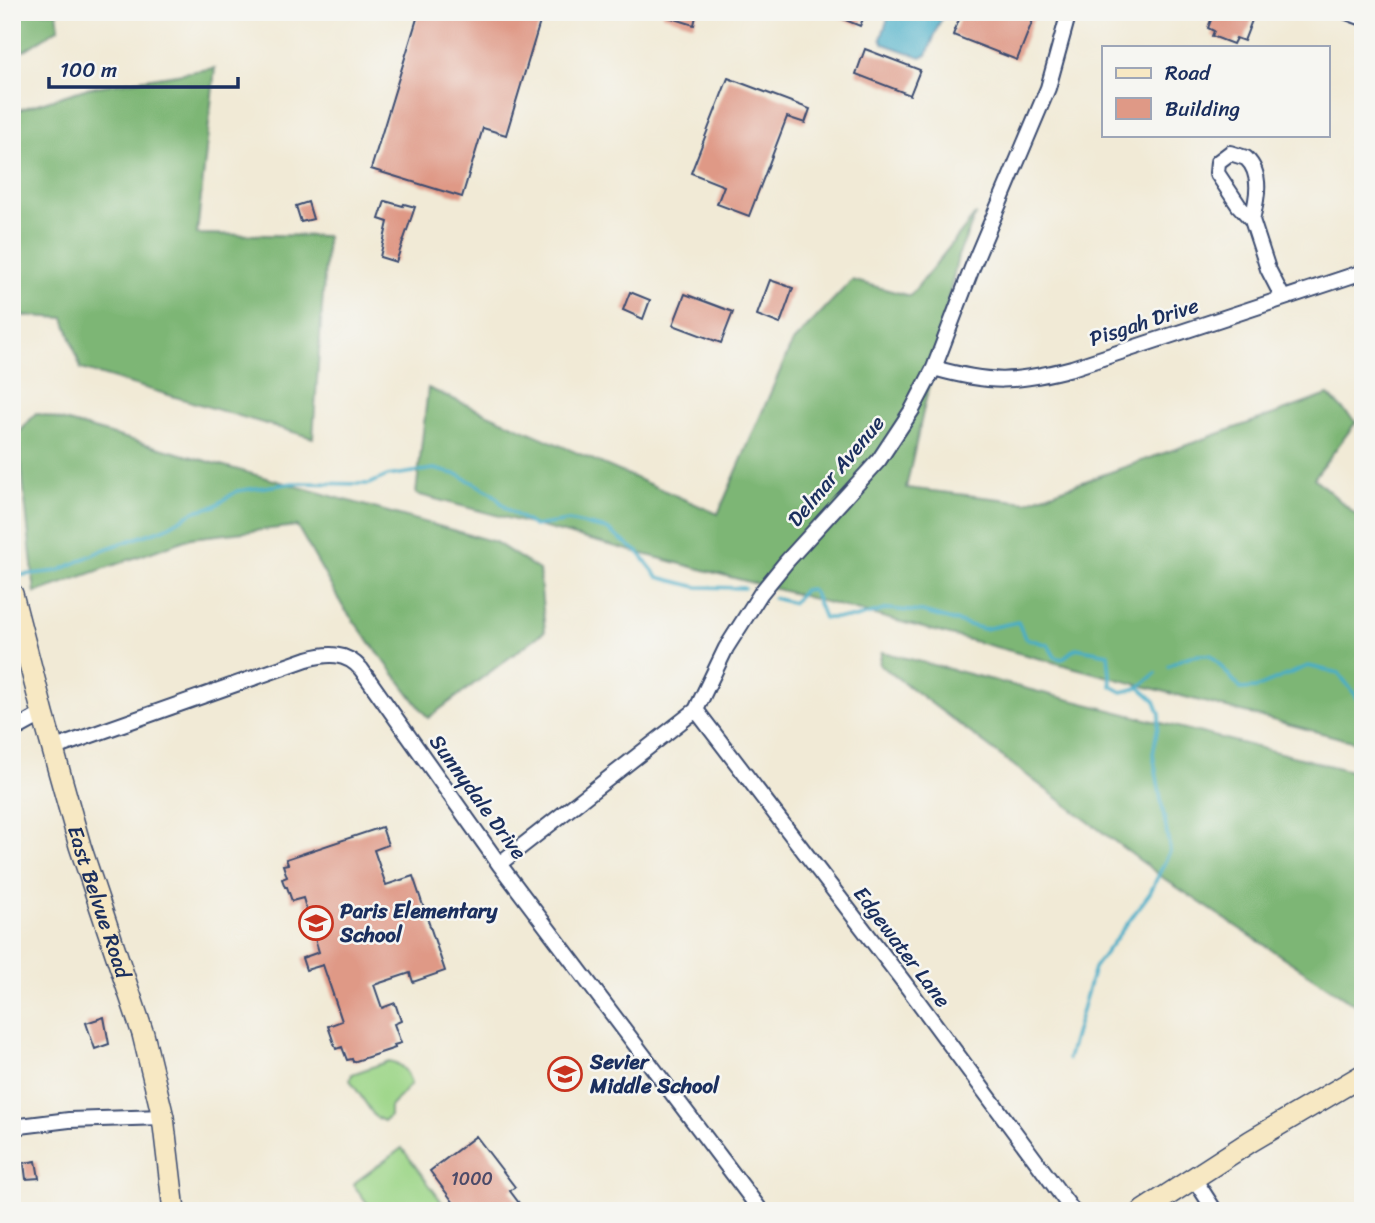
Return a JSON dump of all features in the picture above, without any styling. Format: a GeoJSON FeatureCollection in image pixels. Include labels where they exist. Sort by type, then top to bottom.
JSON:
{"type":"FeatureCollection","features":[{"type":"Feature","properties":{"kind":"street","name":"Delmar Avenue"},"geometry":{"type":"LineString","coordinates":[[499,864],[696,710],[726,648],[761,593],[879,460],[912,410],[934,368],[972,268],[1048,89],[1069,12]]}},
{"type":"Feature","properties":{"kind":"street"},"geometry":{"type":"LineString","coordinates":[[1347,12],[1363,18]]}},
{"type":"Feature","properties":{"kind":"street"},"geometry":{"type":"LineString","coordinates":[[1252,220],[1268,269],[1283,298]]}},
{"type":"Feature","properties":{"kind":"street","name":"Pisgah Drive"},"geometry":{"type":"LineString","coordinates":[[934,368],[988,381],[1034,378],[1363,272]]}},
{"type":"Feature","properties":{"kind":"street","name":"East Belvue Road"},"geometry":{"type":"LineString","coordinates":[[12,594],[80,846],[143,1034],[163,1116],[174,1211]]}},
{"type":"Feature","properties":{"kind":"street","name":"Sunnydale Drive"},"geometry":{"type":"LineString","coordinates":[[52,749],[307,659],[327,655],[345,656],[355,662],[499,864],[761,1211]]}},
{"type":"Feature","properties":{"kind":"street","name":"Edgewater Lane"},"geometry":{"type":"LineString","coordinates":[[696,710],[903,981],[1073,1211]]}},
{"type":"Feature","properties":{"kind":"street"},"geometry":{"type":"LineString","coordinates":[[12,731],[43,714]]}},
{"type":"Feature","properties":{"kind":"street"},"geometry":{"type":"LineString","coordinates":[[1143,1211],[1193,1177],[1363,1075]]}},
{"type":"Feature","properties":{"kind":"street"},"geometry":{"type":"LineString","coordinates":[[12,1127],[69,1120],[163,1116]]}},
{"type":"Feature","properties":{"kind":"street"},"geometry":{"type":"LineString","coordinates":[[1193,1177],[1215,1211]]}},
{"type":"Feature","properties":{"kind":"green space"},"geometry":{"type":"Polygon","coordinates":[[[12,12],[57,12],[59,28],[25,50],[12,52],[12,12]]]}},
{"type":"Feature","properties":{"kind":"green space"},"geometry":{"type":"Polygon","coordinates":[[[215,68],[197,234],[327,236],[313,438],[81,369],[64,318],[12,315],[12,112],[88,88],[215,68]]]}},
{"type":"Feature","properties":{"kind":"green space"},"geometry":{"type":"Polygon","coordinates":[[[976,214],[958,256],[906,488],[1026,502],[1328,395],[1356,422],[1314,478],[1363,521],[1363,744],[416,494],[428,388],[718,514],[792,343],[852,280],[910,296],[976,214]]]}},
{"type":"Feature","properties":{"kind":"green space"},"geometry":{"type":"Polygon","coordinates":[[[36,413],[495,542],[539,570],[545,631],[428,718],[343,607],[297,526],[191,538],[35,593],[18,434],[36,413]]]}},
{"type":"Feature","properties":{"kind":"green space"},"geometry":{"type":"Polygon","coordinates":[[[882,652],[1363,774],[1363,1010],[1166,880],[879,664],[882,652]]]}},
{"type":"Feature","properties":{"kind":"green space"},"geometry":{"type":"Polygon","coordinates":[[[389,1061],[403,1069],[411,1084],[390,1107],[390,1116],[384,1121],[375,1117],[350,1080],[352,1074],[389,1061]]]}},
{"type":"Feature","properties":{"kind":"green space"},"geometry":{"type":"Polygon","coordinates":[[[402,1148],[442,1202],[431,1211],[373,1211],[353,1184],[402,1148]]]}},
{"type":"Feature","properties":{"kind":"water"},"geometry":{"type":"Polygon","coordinates":[[[890,12],[938,12],[942,16],[927,55],[921,57],[884,44],[881,39],[890,12]]]}},
{"type":"Feature","properties":{"kind":"building"},"geometry":{"type":"Polygon","coordinates":[[[419,12],[543,12],[506,135],[483,128],[462,197],[371,169],[419,12]]]}},
{"type":"Feature","properties":{"kind":"building"},"geometry":{"type":"Polygon","coordinates":[[[662,12],[697,12],[694,25],[662,15],[662,12]]]}},
{"type":"Feature","properties":{"kind":"building"},"geometry":{"type":"Polygon","coordinates":[[[826,12],[866,12],[860,26],[826,12]]]}},
{"type":"Feature","properties":{"kind":"building"},"geometry":{"type":"Polygon","coordinates":[[[962,12],[1036,12],[1017,60],[953,35],[962,12]]]}},
{"type":"Feature","properties":{"kind":"building"},"geometry":{"type":"Polygon","coordinates":[[[1214,12],[1247,12],[1254,15],[1244,41],[1236,38],[1233,44],[1212,36],[1214,31],[1208,28],[1214,12]]]}},
{"type":"Feature","properties":{"kind":"building"},"geometry":{"type":"Polygon","coordinates":[[[865,49],[920,70],[910,95],[856,74],[865,49]]]}},
{"type":"Feature","properties":{"kind":"building"},"geometry":{"type":"Polygon","coordinates":[[[728,78],[810,109],[805,123],[787,117],[749,216],[717,204],[724,186],[691,173],[728,78]]]}},
{"type":"Feature","properties":{"kind":"building"},"geometry":{"type":"Polygon","coordinates":[[[385,201],[415,207],[396,262],[380,257],[388,222],[379,219],[385,201]]]}},
{"type":"Feature","properties":{"kind":"building"},"geometry":{"type":"Polygon","coordinates":[[[308,202],[313,219],[301,222],[296,206],[308,202]]]}},
{"type":"Feature","properties":{"kind":"building"},"geometry":{"type":"Polygon","coordinates":[[[770,280],[793,288],[780,324],[757,315],[770,280]]]}},
{"type":"Feature","properties":{"kind":"building"},"geometry":{"type":"Polygon","coordinates":[[[630,292],[650,300],[643,319],[623,310],[630,292]]]}},
{"type":"Feature","properties":{"kind":"building"},"geometry":{"type":"Polygon","coordinates":[[[685,294],[733,312],[721,343],[673,325],[685,294]]]}},
{"type":"Feature","properties":{"kind":"building"},"geometry":{"type":"Polygon","coordinates":[[[382,827],[388,845],[374,850],[386,885],[413,876],[445,971],[413,982],[410,973],[374,985],[382,1008],[395,1003],[401,1021],[394,1024],[401,1043],[394,1045],[395,1048],[353,1062],[352,1059],[347,1060],[342,1047],[336,1049],[328,1026],[342,1021],[323,965],[306,970],[302,958],[319,952],[303,898],[292,901],[285,887],[282,879],[287,877],[283,865],[288,864],[286,859],[382,827]]]}},
{"type":"Feature","properties":{"kind":"building"},"geometry":{"type":"Polygon","coordinates":[[[104,1017],[109,1044],[95,1049],[86,1023],[104,1017]]]}},
{"type":"Feature","properties":{"kind":"building"},"geometry":{"type":"Polygon","coordinates":[[[476,1136],[515,1187],[510,1191],[525,1211],[460,1211],[430,1171],[476,1136]]]}},
{"type":"Feature","properties":{"kind":"building"},"geometry":{"type":"Polygon","coordinates":[[[36,1161],[39,1178],[26,1179],[24,1163],[36,1161]]]}},
{"type":"Feature","properties":{"kind":"waterway"},"geometry":{"type":"LineString","coordinates":[[22,575],[58,571],[105,549],[166,528],[195,511],[215,506],[237,491],[293,483],[369,484],[387,476],[434,469],[459,475],[492,493],[507,509],[534,526],[569,521],[607,529],[639,553],[658,577],[697,587],[744,588]]}},
{"type":"Feature","properties":{"kind":"waterway"},"geometry":{"type":"LineString","coordinates":[[773,598],[793,603],[804,590],[810,589],[824,618],[855,618],[888,609],[922,612],[984,629],[1018,622],[1025,638],[1048,645],[1055,657],[1062,659],[1076,648],[1108,654],[1111,686],[1122,692],[1138,688],[1156,673]]}},
{"type":"Feature","properties":{"kind":"waterway"},"geometry":{"type":"LineString","coordinates":[[1169,666],[1189,657],[1211,655],[1241,689],[1256,688],[1308,666],[1339,673],[1363,709]]}},
{"type":"Feature","properties":{"kind":"waterway"},"geometry":{"type":"LineString","coordinates":[[1068,1059],[1094,968],[1150,893],[1170,851],[1153,754],[1160,714],[1155,701],[1139,687]]}},
{"type":"Feature","properties":{"kind":"place","name":"Paris Elementary School"},"geometry":{"type":"Point","coordinates":[316,923]}},
{"type":"Feature","properties":{"kind":"place","name":"Sevier Middle School"},"geometry":{"type":"Point","coordinates":[565,1074]}}]}
